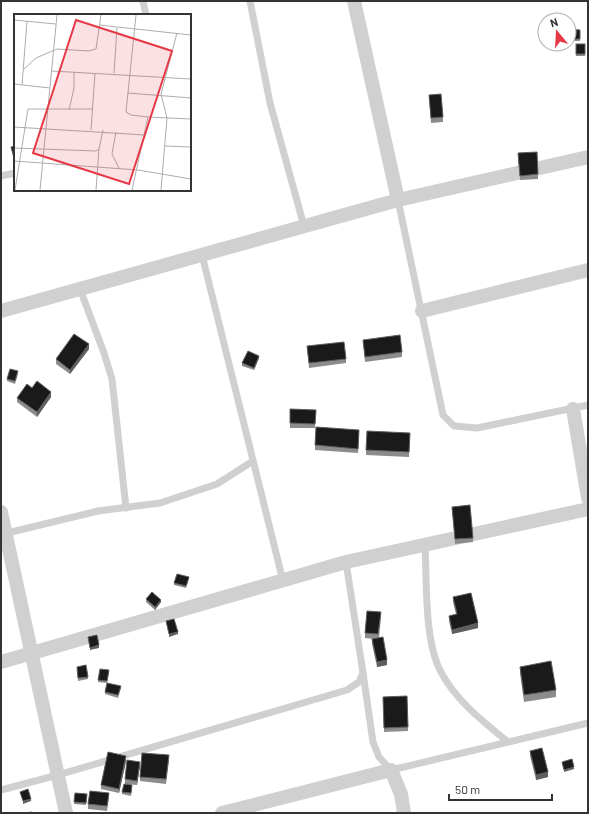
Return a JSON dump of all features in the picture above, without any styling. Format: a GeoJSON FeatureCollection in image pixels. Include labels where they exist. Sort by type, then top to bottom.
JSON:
{"type":"FeatureCollection","features":[{"type":"Feature","properties":{"kind":"street"},"geometry":{"type":"LineString","coordinates":[[354,1],[398,200]]}},
{"type":"Feature","properties":{"kind":"street"},"geometry":{"type":"LineString","coordinates":[[1,311],[398,200],[588,157]]}},
{"type":"Feature","properties":{"kind":"street"},"geometry":{"type":"LineString","coordinates":[[422,311],[588,270]]}},
{"type":"Feature","properties":{"kind":"street"},"geometry":{"type":"LineString","coordinates":[[572,409],[588,498]]}},
{"type":"Feature","properties":{"kind":"street"},"geometry":{"type":"LineString","coordinates":[[1,662],[33,654],[346,562],[425,546],[588,509]]}},
{"type":"Feature","properties":{"kind":"street"},"geometry":{"type":"LineString","coordinates":[[1,512],[3,534],[33,654],[66,813]]}},
{"type":"Feature","properties":{"kind":"street"},"geometry":{"type":"LineString","coordinates":[[222,813],[391,770],[401,794],[404,813]]}},
{"type":"Feature","properties":{"kind":"lane"},"geometry":{"type":"LineString","coordinates":[[143,1],[146,14]]}},
{"type":"Feature","properties":{"kind":"lane"},"geometry":{"type":"LineString","coordinates":[[250,1],[270,103],[304,226]]}},
{"type":"Feature","properties":{"kind":"lane"},"geometry":{"type":"LineString","coordinates":[[1,176],[14,173]]}},
{"type":"Feature","properties":{"kind":"lane"},"geometry":{"type":"LineString","coordinates":[[398,200],[443,415],[454,426],[477,428],[588,405]]}},
{"type":"Feature","properties":{"kind":"lane"},"geometry":{"type":"LineString","coordinates":[[202,255],[283,581]]}},
{"type":"Feature","properties":{"kind":"lane"},"geometry":{"type":"LineString","coordinates":[[80,289],[112,378],[126,508]]}},
{"type":"Feature","properties":{"kind":"lane"},"geometry":{"type":"LineString","coordinates":[[3,534],[98,511],[160,503],[217,484],[253,461]]}},
{"type":"Feature","properties":{"kind":"lane"},"geometry":{"type":"LineString","coordinates":[[425,546],[430,638],[441,673],[468,708],[508,742]]}},
{"type":"Feature","properties":{"kind":"lane"},"geometry":{"type":"LineString","coordinates":[[346,562],[373,742],[379,757],[391,770],[588,723]]}},
{"type":"Feature","properties":{"kind":"lane"},"geometry":{"type":"LineString","coordinates":[[1,790],[58,775],[347,690],[359,682],[363,673]]}},
{"type":"Feature","properties":{"kind":"building"},"geometry":{"type":"Polygon","coordinates":[[[577,30],[580,30],[580,39],[577,39],[577,30]]]}},
{"type":"Feature","properties":{"kind":"building"},"geometry":{"type":"Polygon","coordinates":[[[577,44],[585,44],[585,54],[576,54],[577,44]]]}},
{"type":"Feature","properties":{"kind":"building"},"geometry":{"type":"Polygon","coordinates":[[[441,94],[443,117],[431,118],[429,95],[441,94]]]}},
{"type":"Feature","properties":{"kind":"building"},"geometry":{"type":"Polygon","coordinates":[[[14,146],[14,158],[11,147],[14,146]]]}},
{"type":"Feature","properties":{"kind":"building"},"geometry":{"type":"Polygon","coordinates":[[[537,152],[538,174],[520,176],[518,153],[537,152]]]}},
{"type":"Feature","properties":{"kind":"building"},"geometry":{"type":"Polygon","coordinates":[[[74,334],[89,344],[70,370],[56,359],[74,334]]]}},
{"type":"Feature","properties":{"kind":"building"},"geometry":{"type":"Polygon","coordinates":[[[400,335],[402,352],[365,357],[363,340],[400,335]]]}},
{"type":"Feature","properties":{"kind":"building"},"geometry":{"type":"Polygon","coordinates":[[[344,342],[346,359],[309,363],[307,346],[344,342]]]}},
{"type":"Feature","properties":{"kind":"building"},"geometry":{"type":"Polygon","coordinates":[[[248,351],[259,356],[254,368],[242,363],[248,351]]]}},
{"type":"Feature","properties":{"kind":"building"},"geometry":{"type":"Polygon","coordinates":[[[10,369],[18,371],[15,381],[7,379],[10,369]]]}},
{"type":"Feature","properties":{"kind":"building"},"geometry":{"type":"Polygon","coordinates":[[[37,381],[51,392],[37,412],[17,398],[27,384],[32,388],[37,381]]]}},
{"type":"Feature","properties":{"kind":"building"},"geometry":{"type":"Polygon","coordinates":[[[290,409],[316,410],[315,424],[290,423],[290,409]]]}},
{"type":"Feature","properties":{"kind":"building"},"geometry":{"type":"Polygon","coordinates":[[[316,427],[359,430],[358,449],[315,445],[316,427]]]}},
{"type":"Feature","properties":{"kind":"building"},"geometry":{"type":"Polygon","coordinates":[[[367,431],[410,433],[409,452],[366,450],[367,431]]]}},
{"type":"Feature","properties":{"kind":"building"},"geometry":{"type":"Polygon","coordinates":[[[470,505],[473,538],[455,539],[452,507],[470,505]]]}},
{"type":"Feature","properties":{"kind":"building"},"geometry":{"type":"Polygon","coordinates":[[[177,574],[189,577],[186,586],[174,583],[177,574]]]}},
{"type":"Feature","properties":{"kind":"building"},"geometry":{"type":"Polygon","coordinates":[[[152,592],[161,600],[155,607],[146,599],[152,592]]]}},
{"type":"Feature","properties":{"kind":"building"},"geometry":{"type":"Polygon","coordinates":[[[471,593],[478,623],[452,630],[449,616],[457,614],[453,597],[471,593]]]}},
{"type":"Feature","properties":{"kind":"building"},"geometry":{"type":"Polygon","coordinates":[[[367,611],[381,612],[378,634],[365,633],[367,611]]]}},
{"type":"Feature","properties":{"kind":"building"},"geometry":{"type":"Polygon","coordinates":[[[174,619],[178,632],[169,634],[166,621],[174,619]]]}},
{"type":"Feature","properties":{"kind":"building"},"geometry":{"type":"Polygon","coordinates":[[[97,635],[99,645],[90,648],[88,637],[97,635]]]}},
{"type":"Feature","properties":{"kind":"building"},"geometry":{"type":"Polygon","coordinates":[[[383,637],[387,660],[377,662],[372,639],[383,637]]]}},
{"type":"Feature","properties":{"kind":"building"},"geometry":{"type":"Polygon","coordinates":[[[551,661],[556,690],[524,695],[520,667],[551,661]]]}},
{"type":"Feature","properties":{"kind":"building"},"geometry":{"type":"Polygon","coordinates":[[[86,665],[88,677],[78,678],[77,667],[86,665]]]}},
{"type":"Feature","properties":{"kind":"building"},"geometry":{"type":"Polygon","coordinates":[[[100,669],[109,670],[107,681],[98,680],[100,669]]]}},
{"type":"Feature","properties":{"kind":"building"},"geometry":{"type":"Polygon","coordinates":[[[107,683],[121,686],[118,695],[105,692],[107,683]]]}},
{"type":"Feature","properties":{"kind":"building"},"geometry":{"type":"Polygon","coordinates":[[[407,696],[408,727],[384,728],[383,697],[407,696]]]}},
{"type":"Feature","properties":{"kind":"building"},"geometry":{"type":"Polygon","coordinates":[[[542,748],[548,772],[536,775],[530,751],[542,748]]]}},
{"type":"Feature","properties":{"kind":"building"},"geometry":{"type":"Polygon","coordinates":[[[108,752],[126,756],[119,789],[101,785],[108,752]]]}},
{"type":"Feature","properties":{"kind":"building"},"geometry":{"type":"Polygon","coordinates":[[[142,753],[169,755],[166,779],[140,777],[142,753]]]}},
{"type":"Feature","properties":{"kind":"building"},"geometry":{"type":"Polygon","coordinates":[[[572,759],[574,767],[564,770],[562,762],[572,759]]]}},
{"type":"Feature","properties":{"kind":"building"},"geometry":{"type":"Polygon","coordinates":[[[127,760],[140,762],[137,781],[125,779],[127,760]]]}},
{"type":"Feature","properties":{"kind":"building"},"geometry":{"type":"Polygon","coordinates":[[[124,784],[132,785],[131,793],[122,792],[124,784]]]}},
{"type":"Feature","properties":{"kind":"building"},"geometry":{"type":"Polygon","coordinates":[[[28,789],[31,799],[23,801],[20,792],[28,789]]]}},
{"type":"Feature","properties":{"kind":"building"},"geometry":{"type":"Polygon","coordinates":[[[90,791],[109,793],[107,806],[88,804],[90,791]]]}},
{"type":"Feature","properties":{"kind":"building"},"geometry":{"type":"Polygon","coordinates":[[[75,793],[87,794],[86,803],[74,802],[75,793]]]}}]}
